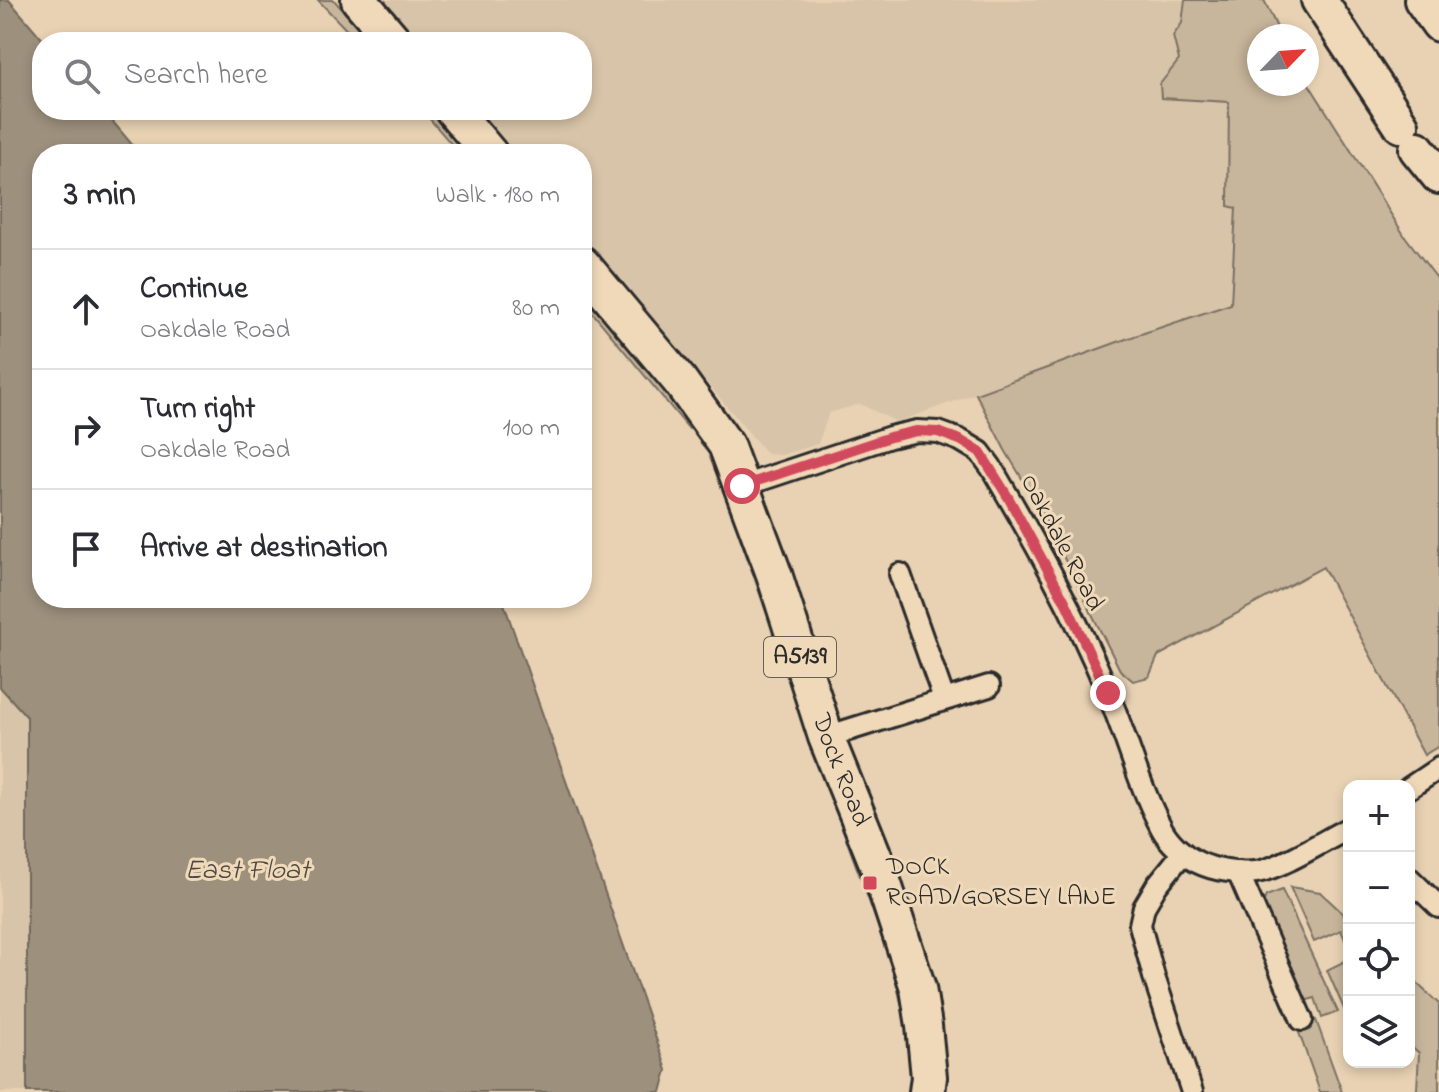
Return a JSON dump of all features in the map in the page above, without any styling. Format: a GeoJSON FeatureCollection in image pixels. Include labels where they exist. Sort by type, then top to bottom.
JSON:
{"type":"FeatureCollection","features":[{"type":"Feature","properties":{"kind":"highway"},"geometry":{"type":"LineString","coordinates":[[359,0],[386,32]]}},
{"type":"Feature","properties":{"kind":"highway"},"geometry":{"type":"LineString","coordinates":[[1319,0],[1409,137],[1439,176]]}},
{"type":"Feature","properties":{"kind":"highway"},"geometry":{"type":"LineString","coordinates":[[1422,0],[1439,24]]}},
{"type":"Feature","properties":{"kind":"highway"},"geometry":{"type":"LineString","coordinates":[[461,120],[482,144]]}},
{"type":"Feature","properties":{"kind":"highway","name":"Dock Road"},"geometry":{"type":"LineString","coordinates":[[592,276],[679,380],[726,445],[774,574],[826,737],[878,866],[918,988],[929,1077],[927,1092]]}},
{"type":"Feature","properties":{"kind":"street","name":"Oakdale Road"},"geometry":{"type":"LineString","coordinates":[[742,486],[917,431],[938,432],[960,440],[980,452],[1066,603],[1108,693],[1149,803],[1164,833],[1183,853],[1198,863],[1217,869],[1258,872],[1343,831]]}},
{"type":"Feature","properties":{"kind":"street"},"geometry":{"type":"LineString","coordinates":[[900,574],[944,699]]}},
{"type":"Feature","properties":{"kind":"street"},"geometry":{"type":"LineString","coordinates":[[826,737],[989,686]]}},
{"type":"Feature","properties":{"kind":"street"},"geometry":{"type":"LineString","coordinates":[[1415,784],[1439,768]]}},
{"type":"Feature","properties":{"kind":"street"},"geometry":{"type":"LineString","coordinates":[[1183,853],[1157,885],[1144,907],[1140,925],[1192,1092]]}},
{"type":"Feature","properties":{"kind":"street"},"geometry":{"type":"LineString","coordinates":[[1238,872],[1302,1020]]}},
{"type":"Feature","properties":{"kind":"street"},"geometry":{"type":"LineString","coordinates":[[1415,884],[1439,907]]}},
{"type":"Feature","properties":{"kind":"shaded area"},"geometry":{"type":"Polygon","coordinates":[[[318,0],[334,0],[362,32],[348,32],[318,0]]]}},
{"type":"Feature","properties":{"kind":"shaded area"},"geometry":{"type":"Polygon","coordinates":[[[383,0],[1264,0],[1275,24],[1247,24],[1247,96],[1316,96],[1404,235],[1231,304],[897,422],[860,404],[829,413],[818,444],[781,455],[767,454],[592,250],[592,144],[499,144],[480,120],[592,120],[592,32],[409,32],[383,0]]]}},
{"type":"Feature","properties":{"kind":"shaded area"},"geometry":{"type":"Polygon","coordinates":[[[1185,0],[1264,0],[1275,24],[1247,24],[1247,96],[1316,96],[1404,235],[1439,281],[1439,746],[1424,755],[1323,567],[1158,656],[1149,677],[1133,681],[1120,670],[1036,502],[976,394],[1231,304],[1236,208],[1228,206],[1229,102],[1161,98],[1160,84],[1179,60],[1173,36],[1182,23],[1185,0]]]}},
{"type":"Feature","properties":{"kind":"shaded area"},"geometry":{"type":"Polygon","coordinates":[[[431,120],[440,120],[461,144],[451,144],[431,120]]]}},
{"type":"Feature","properties":{"kind":"shaded area"},"geometry":{"type":"Polygon","coordinates":[[[592,302],[696,426],[689,429],[592,312],[592,302]]]}},
{"type":"Feature","properties":{"kind":"shaded area"},"geometry":{"type":"Polygon","coordinates":[[[747,536],[914,1018],[918,1092],[910,1092],[906,1029],[891,965],[740,537],[747,536]]]}},
{"type":"Feature","properties":{"kind":"shaded area"},"geometry":{"type":"Polygon","coordinates":[[[0,687],[27,716],[27,1092],[0,1092],[0,687]]]}},
{"type":"Feature","properties":{"kind":"shaded area"},"geometry":{"type":"Polygon","coordinates":[[[1290,887],[1320,892],[1343,913],[1343,935],[1341,930],[1314,942],[1290,887]]]}},
{"type":"Feature","properties":{"kind":"shaded area"},"geometry":{"type":"Polygon","coordinates":[[[1282,890],[1338,1012],[1322,1018],[1315,998],[1304,1001],[1263,903],[1266,896],[1282,890]]]}},
{"type":"Feature","properties":{"kind":"shaded area"},"geometry":{"type":"Polygon","coordinates":[[[1343,962],[1343,1007],[1327,970],[1343,962]]]}},
{"type":"Feature","properties":{"kind":"shaded area"},"geometry":{"type":"Polygon","coordinates":[[[1415,982],[1439,1004],[1439,1092],[1415,1092],[1419,1053],[1415,1049],[1415,982]]]}},
{"type":"Feature","properties":{"kind":"shaded area"},"geometry":{"type":"Polygon","coordinates":[[[1316,1020],[1342,1092],[1320,1092],[1297,1027],[1316,1020]]]}},
{"type":"Feature","properties":{"kind":"water","name":"East Float"},"geometry":{"type":"Polygon","coordinates":[[[0,0],[9,0],[36,32],[32,32],[32,120],[111,120],[132,144],[32,144],[32,608],[505,608],[667,1070],[661,1092],[27,1092],[27,717],[0,687],[0,0]]]}},
{"type":"Feature","properties":{"kind":"place","name":"DOCK ROAD/GORSEY LANE"},"geometry":{"type":"Point","coordinates":[870,883]}},
{"type":"Feature","properties":{"kind":"route"},"geometry":{"type":"LineString","coordinates":[[742,486],[917,431],[938,432],[960,440],[980,452],[991,467],[1066,603],[1108,693]]}}]}
